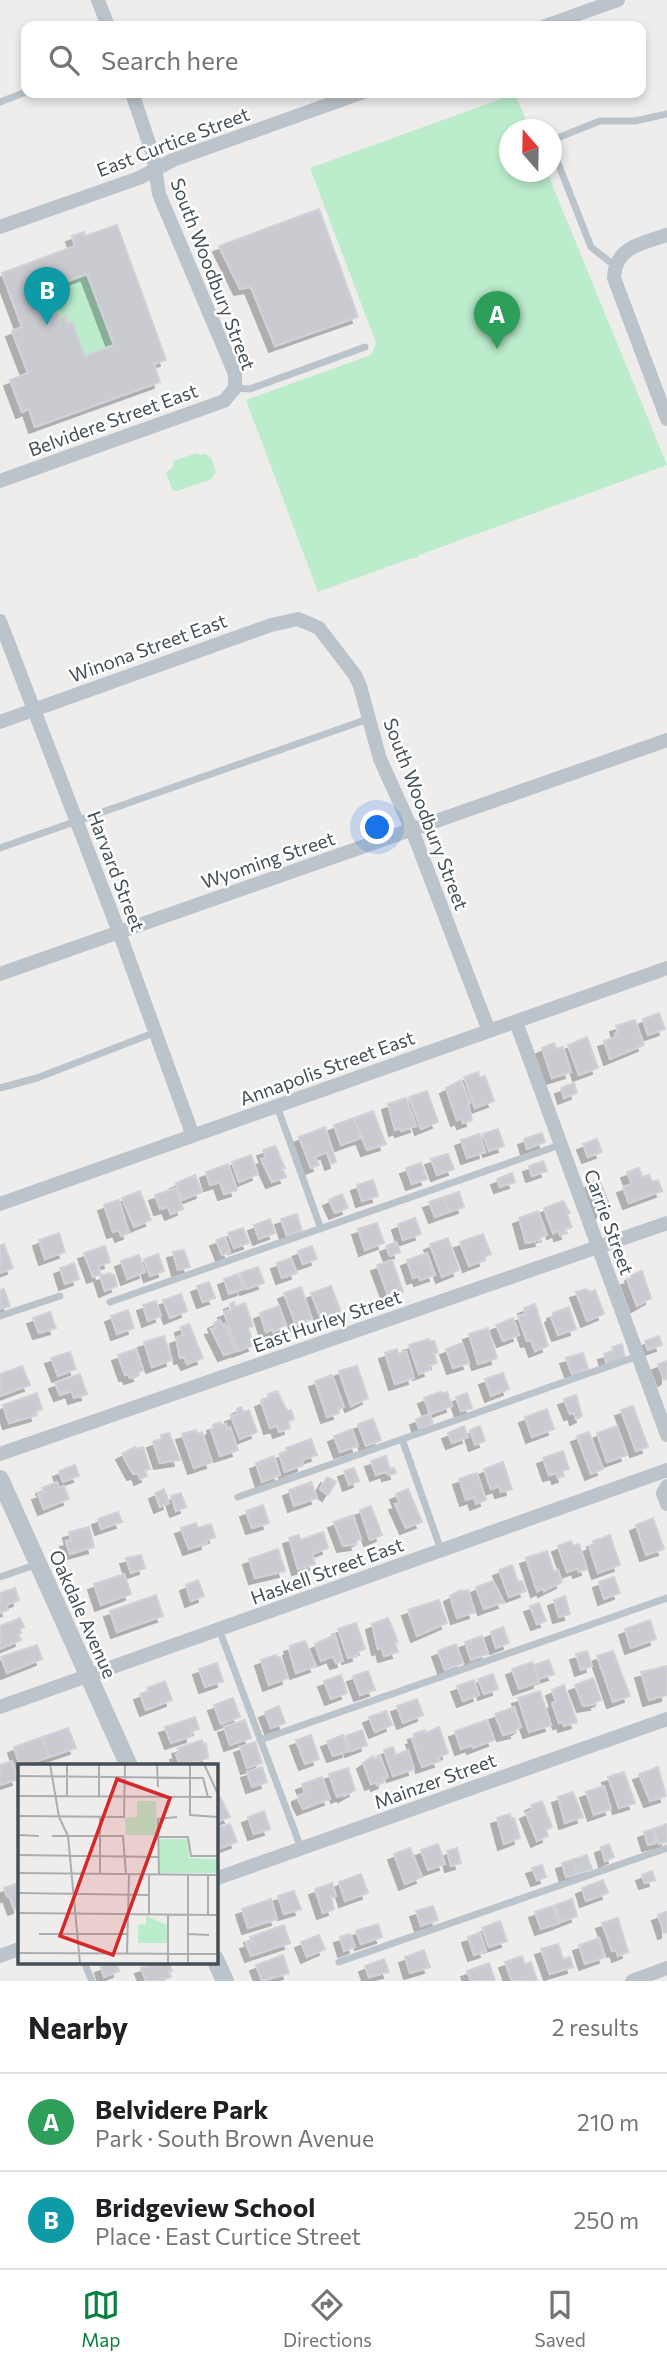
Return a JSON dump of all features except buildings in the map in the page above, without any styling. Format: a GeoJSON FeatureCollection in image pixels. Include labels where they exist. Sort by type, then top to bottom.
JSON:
{"type":"FeatureCollection","features":[{"type":"Feature","properties":{"kind":"street"},"geometry":{"type":"LineString","coordinates":[[98,0],[106,21]]}},
{"type":"Feature","properties":{"kind":"street"},"geometry":{"type":"LineString","coordinates":[[559,21],[618,0]]}},
{"type":"Feature","properties":{"kind":"street","name":"South Woodbury Street"},"geometry":{"type":"LineString","coordinates":[[134,98],[153,155],[159,194],[235,374],[234,388]]}},
{"type":"Feature","properties":{"kind":"street","name":"East Curtice Street"},"geometry":{"type":"LineString","coordinates":[[0,227],[154,172],[173,160],[347,98]]}},
{"type":"Feature","properties":{"kind":"street"},"geometry":{"type":"LineString","coordinates":[[667,235],[634,247],[621,255],[615,266],[614,278],[667,418]]}},
{"type":"Feature","properties":{"kind":"street","name":"Belvidere Street East"},"geometry":{"type":"LineString","coordinates":[[0,481],[223,401],[234,388]]}},
{"type":"Feature","properties":{"kind":"street","name":"Winona Street East"},"geometry":{"type":"LineString","coordinates":[[0,722],[271,625],[298,619],[310,624]]}},
{"type":"Feature","properties":{"kind":"street","name":"Harvard Street"},"geometry":{"type":"LineString","coordinates":[[0,621],[119,932],[193,1136]]}},
{"type":"Feature","properties":{"kind":"street","name":"South Woodbury Street"},"geometry":{"type":"LineString","coordinates":[[310,624],[319,628],[355,675],[360,686],[380,759],[412,830],[489,1031]]}},
{"type":"Feature","properties":{"kind":"street","name":"Wyoming Street"},"geometry":{"type":"LineString","coordinates":[[0,974],[667,740]]}},
{"type":"Feature","properties":{"kind":"street","name":"Annapolis Street East"},"geometry":{"type":"LineString","coordinates":[[0,1205],[667,968]]}},
{"type":"Feature","properties":{"kind":"street","name":"Carrie Street"},"geometry":{"type":"LineString","coordinates":[[516,1022],[667,1435]]}},
{"type":"Feature","properties":{"kind":"street","name":"East Hurley Street"},"geometry":{"type":"LineString","coordinates":[[0,1454],[667,1223]]}},
{"type":"Feature","properties":{"kind":"street","name":"Haskell Street East"},"geometry":{"type":"LineString","coordinates":[[0,1707],[667,1470]]}},
{"type":"Feature","properties":{"kind":"street","name":"Oakdale Avenue"},"geometry":{"type":"LineString","coordinates":[[0,1479],[128,1764]]}},
{"type":"Feature","properties":{"kind":"street"},"geometry":{"type":"LineString","coordinates":[[667,1486],[663,1493],[667,1504]]}},
{"type":"Feature","properties":{"kind":"street","name":"Mainzer Street"},"geometry":{"type":"LineString","coordinates":[[217,1878],[667,1719]]}},
{"type":"Feature","properties":{"kind":"street"},"geometry":{"type":"LineString","coordinates":[[0,1956],[18,1949]]}},
{"type":"Feature","properties":{"kind":"street"},"geometry":{"type":"LineString","coordinates":[[217,1963],[225,1981]]}},
{"type":"Feature","properties":{"kind":"street"},"geometry":{"type":"LineString","coordinates":[[632,1981],[667,1968]]}},
{"type":"Feature","properties":{"kind":"lane"},"geometry":{"type":"LineString","coordinates":[[0,102],[21,94]]}},
{"type":"Feature","properties":{"kind":"lane"},"geometry":{"type":"LineString","coordinates":[[562,136],[600,121],[635,121],[667,114]]}},
{"type":"Feature","properties":{"kind":"lane"},"geometry":{"type":"LineString","coordinates":[[562,175],[591,247],[615,266]]}},
{"type":"Feature","properties":{"kind":"lane"},"geometry":{"type":"LineString","coordinates":[[234,388],[250,389],[365,347]]}},
{"type":"Feature","properties":{"kind":"lane"},"geometry":{"type":"LineString","coordinates":[[0,848],[368,719]]}},
{"type":"Feature","properties":{"kind":"lane"},"geometry":{"type":"LineString","coordinates":[[0,1088],[37,1078],[156,1032]]}},
{"type":"Feature","properties":{"kind":"lane"},"geometry":{"type":"LineString","coordinates":[[277,1106],[321,1229]]}},
{"type":"Feature","properties":{"kind":"lane"},"geometry":{"type":"LineString","coordinates":[[110,1302],[560,1146]]}},
{"type":"Feature","properties":{"kind":"lane"},"geometry":{"type":"LineString","coordinates":[[0,1316],[60,1296]]}},
{"type":"Feature","properties":{"kind":"lane"},"geometry":{"type":"LineString","coordinates":[[238,1497],[638,1356]]}},
{"type":"Feature","properties":{"kind":"lane"},"geometry":{"type":"LineString","coordinates":[[402,1439],[441,1550]]}},
{"type":"Feature","properties":{"kind":"lane"},"geometry":{"type":"LineString","coordinates":[[0,1577],[38,1564]]}},
{"type":"Feature","properties":{"kind":"lane"},"geometry":{"type":"LineString","coordinates":[[260,1740],[667,1598]]}},
{"type":"Feature","properties":{"kind":"lane"},"geometry":{"type":"LineString","coordinates":[[219,1629],[301,1849]]}},
{"type":"Feature","properties":{"kind":"lane"},"geometry":{"type":"LineString","coordinates":[[339,1962],[667,1848]]}},
{"type":"Feature","properties":{"kind":"lane"},"geometry":{"type":"LineString","coordinates":[[85,1964],[92,1981]]}},
{"type":"Feature","properties":{"kind":"green space"},"geometry":{"type":"Polygon","coordinates":[[[504,98],[517,98],[526,119],[499,119],[499,182],[551,182],[667,465],[318,592],[246,400],[371,355],[376,343],[310,168],[504,98]]]}},
{"type":"Feature","properties":{"kind":"green space"},"geometry":{"type":"Polygon","coordinates":[[[87,274],[114,345],[85,356],[72,322],[68,323],[65,316],[59,319],[57,314],[45,318],[36,293],[87,274]]]}},
{"type":"Feature","properties":{"kind":"green space"},"geometry":{"type":"Polygon","coordinates":[[[197,453],[211,458],[216,472],[212,479],[177,491],[172,490],[166,472],[173,467],[173,461],[197,453]]]}},
{"type":"Feature","properties":{"kind":"place","name":"Bridgeview School"},"geometry":{"type":"Point","coordinates":[47,325]}},
{"type":"Feature","properties":{"kind":"place","name":"Belvidere Park"},"geometry":{"type":"Point","coordinates":[497,349]}}]}
